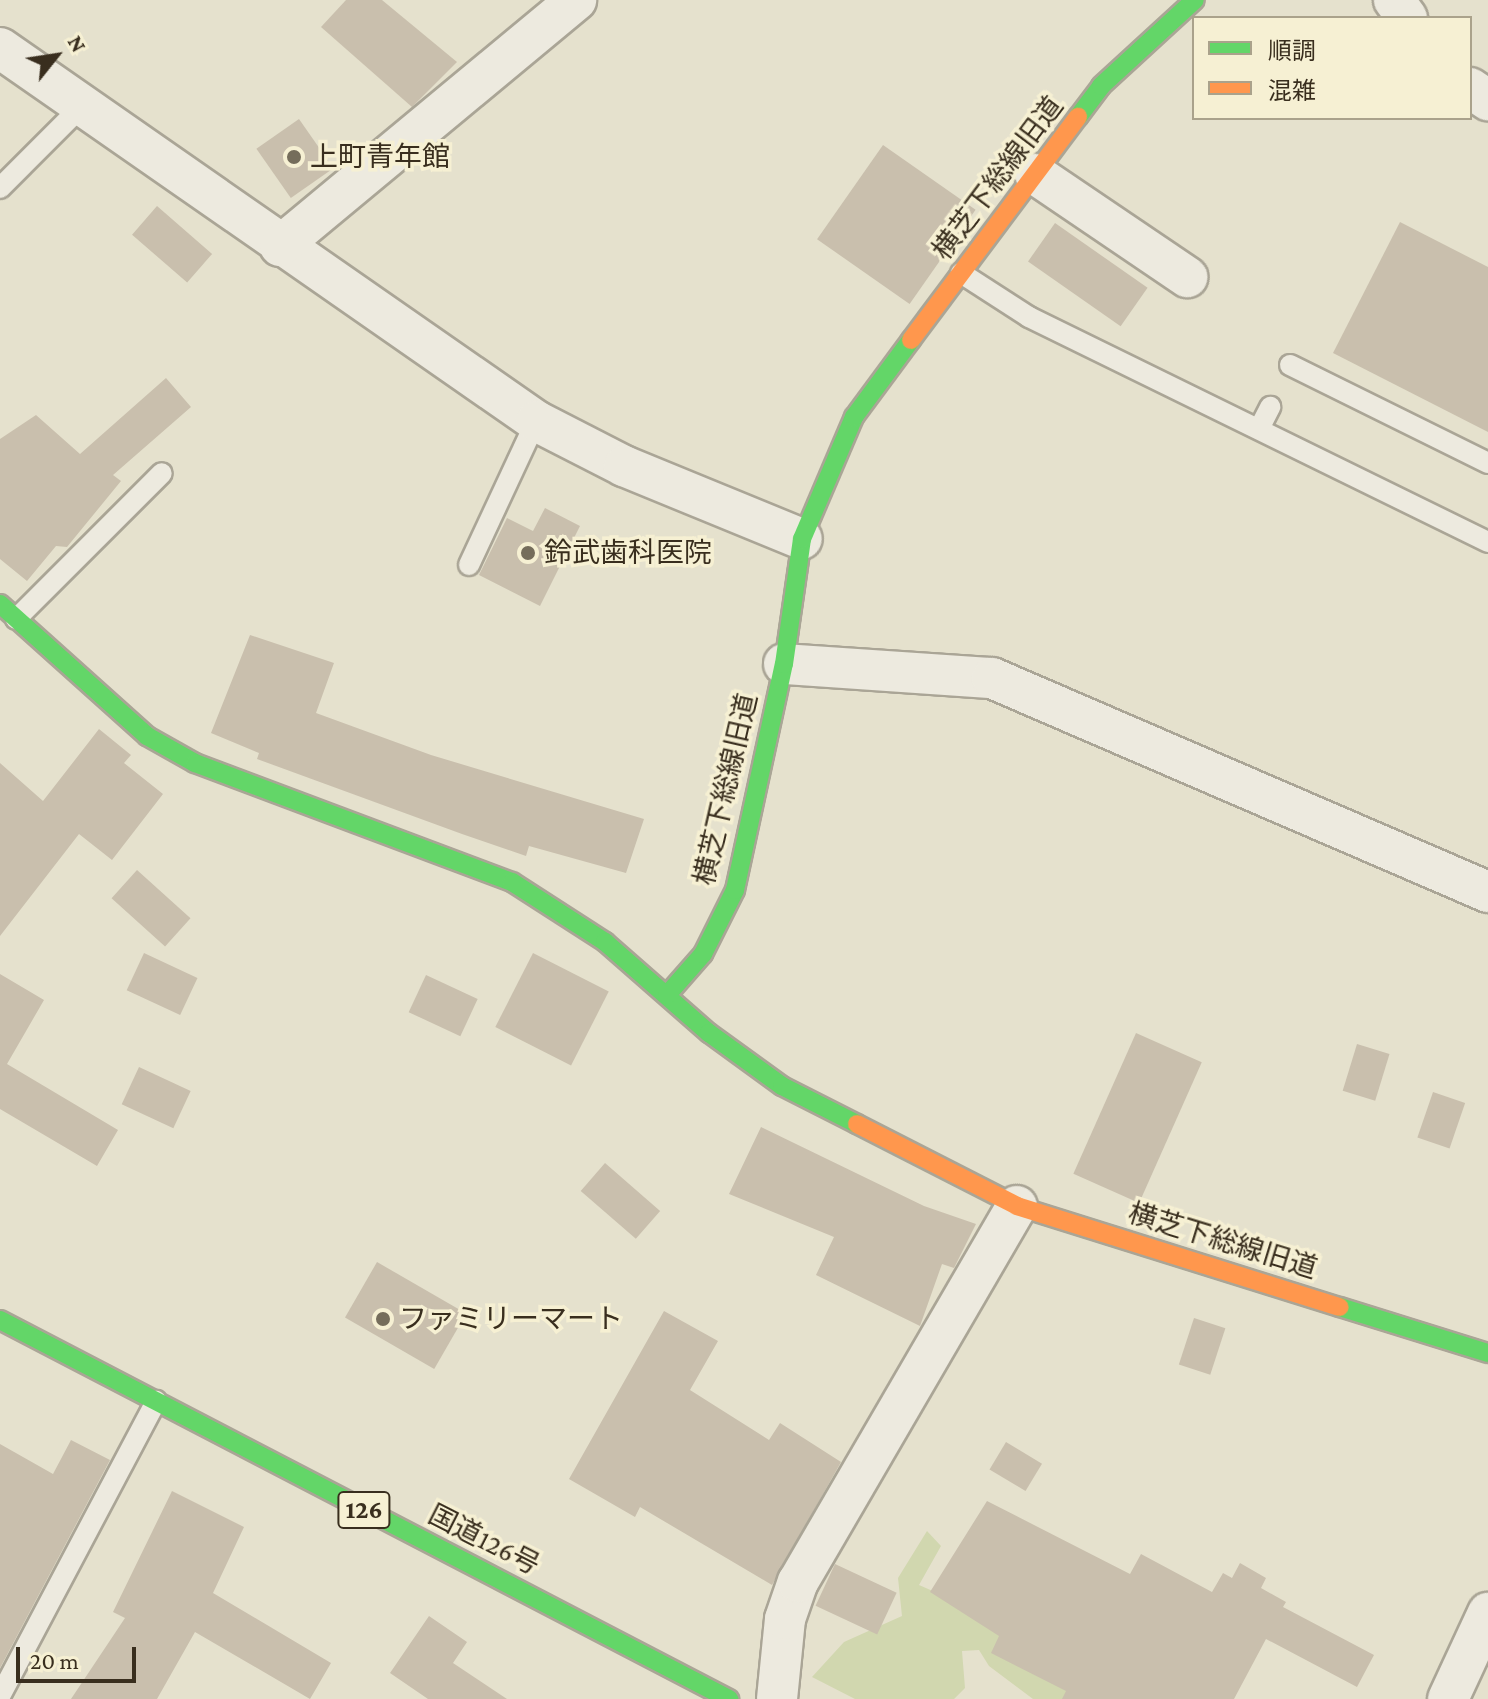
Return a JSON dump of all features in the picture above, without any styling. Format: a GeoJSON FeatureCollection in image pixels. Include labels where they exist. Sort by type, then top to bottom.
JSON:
{"type":"FeatureCollection","features":[{"type":"Feature","properties":{"kind":"main road","name":"横芝下総線旧道"},"geometry":{"type":"LineString","coordinates":[[1195,0],[1101,86],[854,417],[802,539],[784,664],[735,890],[703,954],[667,995],[782,1086],[1017,1206],[1488,1353]]}},
{"type":"Feature","properties":{"kind":"main road"},"geometry":{"type":"LineString","coordinates":[[0,604],[102,700],[159,743],[195,763],[512,882],[605,942],[667,995]]}},
{"type":"Feature","properties":{"kind":"main road","name":"国道126号"},"geometry":{"type":"LineString","coordinates":[[0,1320],[729,1699]]}},
{"type":"Feature","properties":{"kind":"street"},"geometry":{"type":"LineString","coordinates":[[280,246],[576,0]]}},
{"type":"Feature","properties":{"kind":"street"},"geometry":{"type":"LineString","coordinates":[[0,48],[280,246],[536,421],[624,466],[802,539]]}},
{"type":"Feature","properties":{"kind":"street"},"geometry":{"type":"LineString","coordinates":[[1035,174],[1187,277]]}},
{"type":"Feature","properties":{"kind":"street"},"geometry":{"type":"LineString","coordinates":[[784,664],[992,678],[1488,892]]}},
{"type":"Feature","properties":{"kind":"street"},"geometry":{"type":"LineString","coordinates":[[777,1699],[785,1619],[798,1582],[1017,1206]]}},
{"type":"Feature","properties":{"kind":"street"},"geometry":{"type":"LineString","coordinates":[[1448,1699],[1488,1613]]}},
{"type":"Feature","properties":{"kind":"lane"},"geometry":{"type":"LineString","coordinates":[[0,188],[82,106]]}},
{"type":"Feature","properties":{"kind":"lane"},"geometry":{"type":"LineString","coordinates":[[961,273],[1029,317],[1488,542]]}},
{"type":"Feature","properties":{"kind":"lane"},"geometry":{"type":"LineString","coordinates":[[1290,365],[1488,463]]}},
{"type":"Feature","properties":{"kind":"lane"},"geometry":{"type":"LineString","coordinates":[[1259,429],[1270,407]]}},
{"type":"Feature","properties":{"kind":"lane"},"geometry":{"type":"LineString","coordinates":[[469,565],[536,421]]}},
{"type":"Feature","properties":{"kind":"lane"},"geometry":{"type":"LineString","coordinates":[[16,619],[162,473]]}},
{"type":"Feature","properties":{"kind":"lane"},"geometry":{"type":"LineString","coordinates":[[0,1696],[156,1401]]}},
{"type":"Feature","properties":{"kind":"green space"},"geometry":{"type":"Polygon","coordinates":[[[927,1531],[941,1546],[919,1585],[990,1616],[1090,1699],[1033,1699],[989,1666],[979,1650],[962,1651],[965,1688],[954,1699],[855,1699],[812,1677],[844,1642],[902,1616],[898,1578],[927,1531]]]}},
{"type":"Feature","properties":{"kind":"building"},"geometry":{"type":"Polygon","coordinates":[[[346,0],[382,0],[457,62],[412,107],[321,27],[346,0]]]}},
{"type":"Feature","properties":{"kind":"building","name":"上町青年館"},"geometry":{"type":"Polygon","coordinates":[[[299,119],[333,168],[291,198],[256,149],[299,119]]]}},
{"type":"Feature","properties":{"kind":"building"},"geometry":{"type":"Polygon","coordinates":[[[883,145],[976,210],[910,304],[817,239],[883,145]]]}},
{"type":"Feature","properties":{"kind":"building"},"geometry":{"type":"Polygon","coordinates":[[[157,206],[212,254],[187,283],[132,235],[157,206]]]}},
{"type":"Feature","properties":{"kind":"building"},"geometry":{"type":"Polygon","coordinates":[[[1400,222],[1488,267],[1488,432],[1333,353],[1400,222]]]}},
{"type":"Feature","properties":{"kind":"building"},"geometry":{"type":"Polygon","coordinates":[[[1055,223],[1148,288],[1121,326],[1028,262],[1055,223]]]}},
{"type":"Feature","properties":{"kind":"building"},"geometry":{"type":"Polygon","coordinates":[[[166,378],[191,407],[113,475],[121,481],[67,547],[56,546],[27,581],[0,559],[0,439],[36,415],[80,454],[166,378]]]}},
{"type":"Feature","properties":{"kind":"building","name":"鈴武歯科医院"},"geometry":{"type":"Polygon","coordinates":[[[545,508],[580,526],[540,606],[479,575],[507,518],[533,531],[545,508]]]}},
{"type":"Feature","properties":{"kind":"building"},"geometry":{"type":"Polygon","coordinates":[[[250,635],[334,663],[316,713],[431,755],[644,819],[626,873],[529,846],[526,856],[257,759],[259,753],[211,733],[250,635]]]}},
{"type":"Feature","properties":{"kind":"building"},"geometry":{"type":"Polygon","coordinates":[[[99,729],[131,755],[124,763],[163,794],[112,860],[79,834],[0,936],[0,763],[43,801],[99,729]]]}},
{"type":"Feature","properties":{"kind":"building"},"geometry":{"type":"Polygon","coordinates":[[[137,870],[191,918],[165,946],[112,898],[137,870]]]}},
{"type":"Feature","properties":{"kind":"building"},"geometry":{"type":"Polygon","coordinates":[[[144,953],[197,978],[180,1015],[127,990],[144,953]]]}},
{"type":"Feature","properties":{"kind":"building"},"geometry":{"type":"Polygon","coordinates":[[[533,953],[609,992],[571,1066],[495,1027],[533,953]]]}},
{"type":"Feature","properties":{"kind":"building"},"geometry":{"type":"Polygon","coordinates":[[[0,974],[44,1000],[7,1064],[118,1130],[97,1166],[0,1109],[0,974]]]}},
{"type":"Feature","properties":{"kind":"building"},"geometry":{"type":"Polygon","coordinates":[[[426,975],[478,999],[460,1036],[409,1012],[426,975]]]}},
{"type":"Feature","properties":{"kind":"building"},"geometry":{"type":"Polygon","coordinates":[[[1136,1033],[1202,1062],[1139,1203],[1073,1174],[1136,1033]]]}},
{"type":"Feature","properties":{"kind":"building"},"geometry":{"type":"Polygon","coordinates":[[[1357,1044],[1390,1054],[1375,1101],[1343,1091],[1357,1044]]]}},
{"type":"Feature","properties":{"kind":"building"},"geometry":{"type":"Polygon","coordinates":[[[139,1067],[191,1091],[173,1128],[122,1104],[139,1067]]]}},
{"type":"Feature","properties":{"kind":"building"},"geometry":{"type":"Polygon","coordinates":[[[1433,1092],[1465,1103],[1450,1148],[1417,1137],[1433,1092]]]}},
{"type":"Feature","properties":{"kind":"building"},"geometry":{"type":"Polygon","coordinates":[[[761,1127],[924,1206],[976,1224],[954,1268],[942,1264],[920,1326],[816,1275],[834,1237],[729,1194],[761,1127]]]}},
{"type":"Feature","properties":{"kind":"building"},"geometry":{"type":"Polygon","coordinates":[[[605,1163],[660,1211],[636,1239],[581,1191],[605,1163]]]}},
{"type":"Feature","properties":{"kind":"building"},"geometry":{"type":"Polygon","coordinates":[[[377,1262],[466,1314],[434,1369],[345,1317],[377,1262]]]}},
{"type":"Feature","properties":{"kind":"building"},"geometry":{"type":"Polygon","coordinates":[[[664,1311],[718,1341],[690,1390],[769,1440],[780,1423],[841,1462],[772,1585],[640,1507],[635,1517],[569,1479],[664,1311]]]}},
{"type":"Feature","properties":{"kind":"building"},"geometry":{"type":"Polygon","coordinates":[[[1194,1318],[1225,1328],[1210,1375],[1179,1365],[1194,1318]]]}},
{"type":"Feature","properties":{"kind":"building"},"geometry":{"type":"Polygon","coordinates":[[[71,1440],[110,1460],[0,1668],[0,1444],[53,1474],[71,1440]]]}},
{"type":"Feature","properties":{"kind":"building"},"geometry":{"type":"Polygon","coordinates":[[[1006,1442],[1042,1464],[1026,1491],[990,1469],[1006,1442]]]}},
{"type":"Feature","properties":{"kind":"building"},"geometry":{"type":"Polygon","coordinates":[[[172,1491],[244,1527],[213,1593],[331,1663],[310,1699],[195,1632],[157,1699],[71,1699],[125,1618],[113,1612],[172,1491]]]}},
{"type":"Feature","properties":{"kind":"building"},"geometry":{"type":"Polygon","coordinates":[[[987,1501],[1130,1574],[1141,1554],[1212,1592],[1223,1573],[1232,1578],[1240,1563],[1266,1578],[1261,1588],[1286,1602],[1283,1607],[1374,1655],[1357,1687],[1266,1639],[1234,1699],[1062,1699],[1066,1691],[991,1653],[999,1636],[930,1592],[987,1501]]]}},
{"type":"Feature","properties":{"kind":"building"},"geometry":{"type":"Polygon","coordinates":[[[835,1564],[897,1593],[877,1634],[816,1606],[835,1564]]]}},
{"type":"Feature","properties":{"kind":"building"},"geometry":{"type":"Polygon","coordinates":[[[429,1616],[467,1642],[453,1663],[507,1699],[428,1699],[390,1673],[429,1616]]]}},
{"type":"Feature","properties":{"kind":"traffic: fast"},"geometry":{"type":"LineString","coordinates":[[1078,117],[1101,86],[1195,0]]}},
{"type":"Feature","properties":{"kind":"traffic: fast"},"geometry":{"type":"LineString","coordinates":[[667,995],[703,954],[735,890],[784,664],[802,539],[854,417],[911,340]]}},
{"type":"Feature","properties":{"kind":"traffic: fast"},"geometry":{"type":"LineString","coordinates":[[0,604],[147,736],[195,763],[512,882],[605,942],[709,1033],[782,1086],[857,1124]]}},
{"type":"Feature","properties":{"kind":"traffic: fast"},"geometry":{"type":"LineString","coordinates":[[1340,1307],[1488,1353]]}},
{"type":"Feature","properties":{"kind":"traffic: fast"},"geometry":{"type":"LineString","coordinates":[[0,1320],[729,1699]]}},
{"type":"Feature","properties":{"kind":"traffic: slow"},"geometry":{"type":"LineString","coordinates":[[911,340],[1078,117]]}},
{"type":"Feature","properties":{"kind":"traffic: slow"},"geometry":{"type":"LineString","coordinates":[[857,1124],[1017,1206],[1340,1307]]}},
{"type":"Feature","properties":{"kind":"place","name":"上町青年館"},"geometry":{"type":"Point","coordinates":[294,157]}},
{"type":"Feature","properties":{"kind":"place","name":"鈴武歯科医院"},"geometry":{"type":"Point","coordinates":[528,553]}},
{"type":"Feature","properties":{"kind":"place","name":"ファミリーマート"},"geometry":{"type":"Point","coordinates":[383,1319]}}]}
